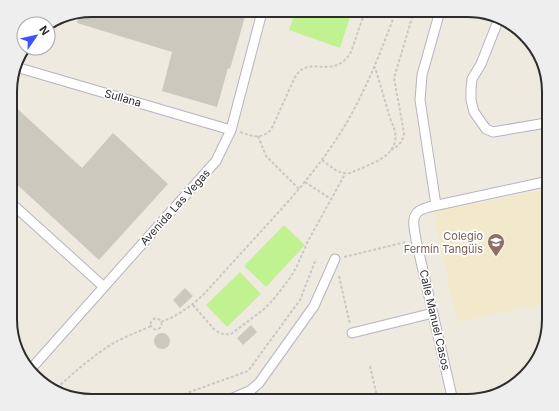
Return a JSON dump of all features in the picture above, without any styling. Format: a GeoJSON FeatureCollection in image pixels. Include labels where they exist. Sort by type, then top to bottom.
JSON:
{"type":"FeatureCollection","features":[{"type":"Feature","properties":{"kind":"street","name":"Avenida Las Vegas"},"geometry":{"type":"LineString","coordinates":[[34,365],[216,161],[231,130],[261,17]]}},
{"type":"Feature","properties":{"kind":"street"},"geometry":{"type":"LineString","coordinates":[[438,17],[422,75],[420,100],[436,205],[542,182]]}},
{"type":"Feature","properties":{"kind":"street"},"geometry":{"type":"LineString","coordinates":[[497,24],[481,64],[472,79],[471,100],[474,112],[486,129],[494,132],[542,123]]}},
{"type":"Feature","properties":{"kind":"street","name":"Sullana"},"geometry":{"type":"LineString","coordinates":[[21,68],[231,130]]}},
{"type":"Feature","properties":{"kind":"street","name":"Calle Manuel Casos"},"geometry":{"type":"LineString","coordinates":[[436,205],[418,212],[414,217],[414,226],[452,394]]}},
{"type":"Feature","properties":{"kind":"street"},"geometry":{"type":"LineString","coordinates":[[17,208],[104,287]]}},
{"type":"Feature","properties":{"kind":"street"},"geometry":{"type":"LineString","coordinates":[[242,394],[251,390],[259,383],[314,306],[335,259]]}},
{"type":"Feature","properties":{"kind":"street"},"geometry":{"type":"LineString","coordinates":[[352,333],[433,313]]}},
{"type":"Feature","properties":{"kind":"path"},"geometry":{"type":"LineString","coordinates":[[231,130],[253,136],[262,136],[271,130],[295,77],[305,67],[332,66],[348,57],[363,17]]}},
{"type":"Feature","properties":{"kind":"path"},"geometry":{"type":"LineString","coordinates":[[151,326],[158,329],[161,322],[171,318],[193,304],[204,294],[305,182],[340,134],[352,114],[375,66],[394,17]]}},
{"type":"Feature","properties":{"kind":"path"},"geometry":{"type":"LineString","coordinates":[[391,150],[402,142],[404,133],[394,78],[412,17]]}},
{"type":"Feature","properties":{"kind":"path"},"geometry":{"type":"LineString","coordinates":[[322,160],[339,172],[345,174],[381,159],[391,150],[396,138],[395,132],[375,66]]}},
{"type":"Feature","properties":{"kind":"path"},"geometry":{"type":"LineString","coordinates":[[258,136],[266,156],[299,189]]}},
{"type":"Feature","properties":{"kind":"path"},"geometry":{"type":"LineString","coordinates":[[193,304],[214,329],[222,334],[231,334],[253,318],[273,300],[290,278],[308,241],[345,174]]}},
{"type":"Feature","properties":{"kind":"path"},"geometry":{"type":"LineString","coordinates":[[305,182],[331,199]]}},
{"type":"Feature","properties":{"kind":"path"},"geometry":{"type":"LineString","coordinates":[[352,333],[335,259],[416,240]]}},
{"type":"Feature","properties":{"kind":"path"},"geometry":{"type":"LineString","coordinates":[[184,394],[248,371],[300,300],[316,259]]}},
{"type":"Feature","properties":{"kind":"path"},"geometry":{"type":"LineString","coordinates":[[59,386],[96,354],[151,326],[154,318],[159,319],[161,322]]}},
{"type":"Feature","properties":{"kind":"path"},"geometry":{"type":"LineString","coordinates":[[370,366],[376,394]]}},
{"type":"Feature","properties":{"kind":"shaded area","name":"Colegio Fermín Tangüis"},"geometry":{"type":"Polygon","coordinates":[[[542,190],[542,304],[457,322],[433,212],[542,190]]]}},
{"type":"Feature","properties":{"kind":"green space"},"geometry":{"type":"Polygon","coordinates":[[[293,17],[350,17],[340,48],[289,30],[293,17]]]}},
{"type":"Feature","properties":{"kind":"green space"},"geometry":{"type":"Polygon","coordinates":[[[284,225],[305,245],[266,287],[244,266],[284,225]]]}},
{"type":"Feature","properties":{"kind":"green space"},"geometry":{"type":"Polygon","coordinates":[[[240,272],[261,294],[227,327],[206,305],[240,272]]]}},
{"type":"Feature","properties":{"kind":"building"},"geometry":{"type":"Polygon","coordinates":[[[92,17],[245,17],[217,107],[162,91],[172,52],[77,23],[78,18],[92,17]]]}},
{"type":"Feature","properties":{"kind":"building"},"geometry":{"type":"Polygon","coordinates":[[[17,108],[82,168],[113,133],[168,184],[99,260],[17,185],[17,108]]]}},
{"type":"Feature","properties":{"kind":"building"},"geometry":{"type":"Polygon","coordinates":[[[185,288],[193,296],[180,308],[173,300],[185,288]]]}},
{"type":"Feature","properties":{"kind":"building"},"geometry":{"type":"Polygon","coordinates":[[[251,325],[257,332],[243,345],[237,338],[251,325]]]}},
{"type":"Feature","properties":{"kind":"building"},"geometry":{"type":"Polygon","coordinates":[[[159,333],[165,333],[170,338],[168,347],[165,349],[159,349],[154,344],[154,338],[159,333]]]}},
{"type":"Feature","properties":{"kind":"place","name":"Colegio Fermín Tangüis"},"geometry":{"type":"Point","coordinates":[496,257]}}]}
